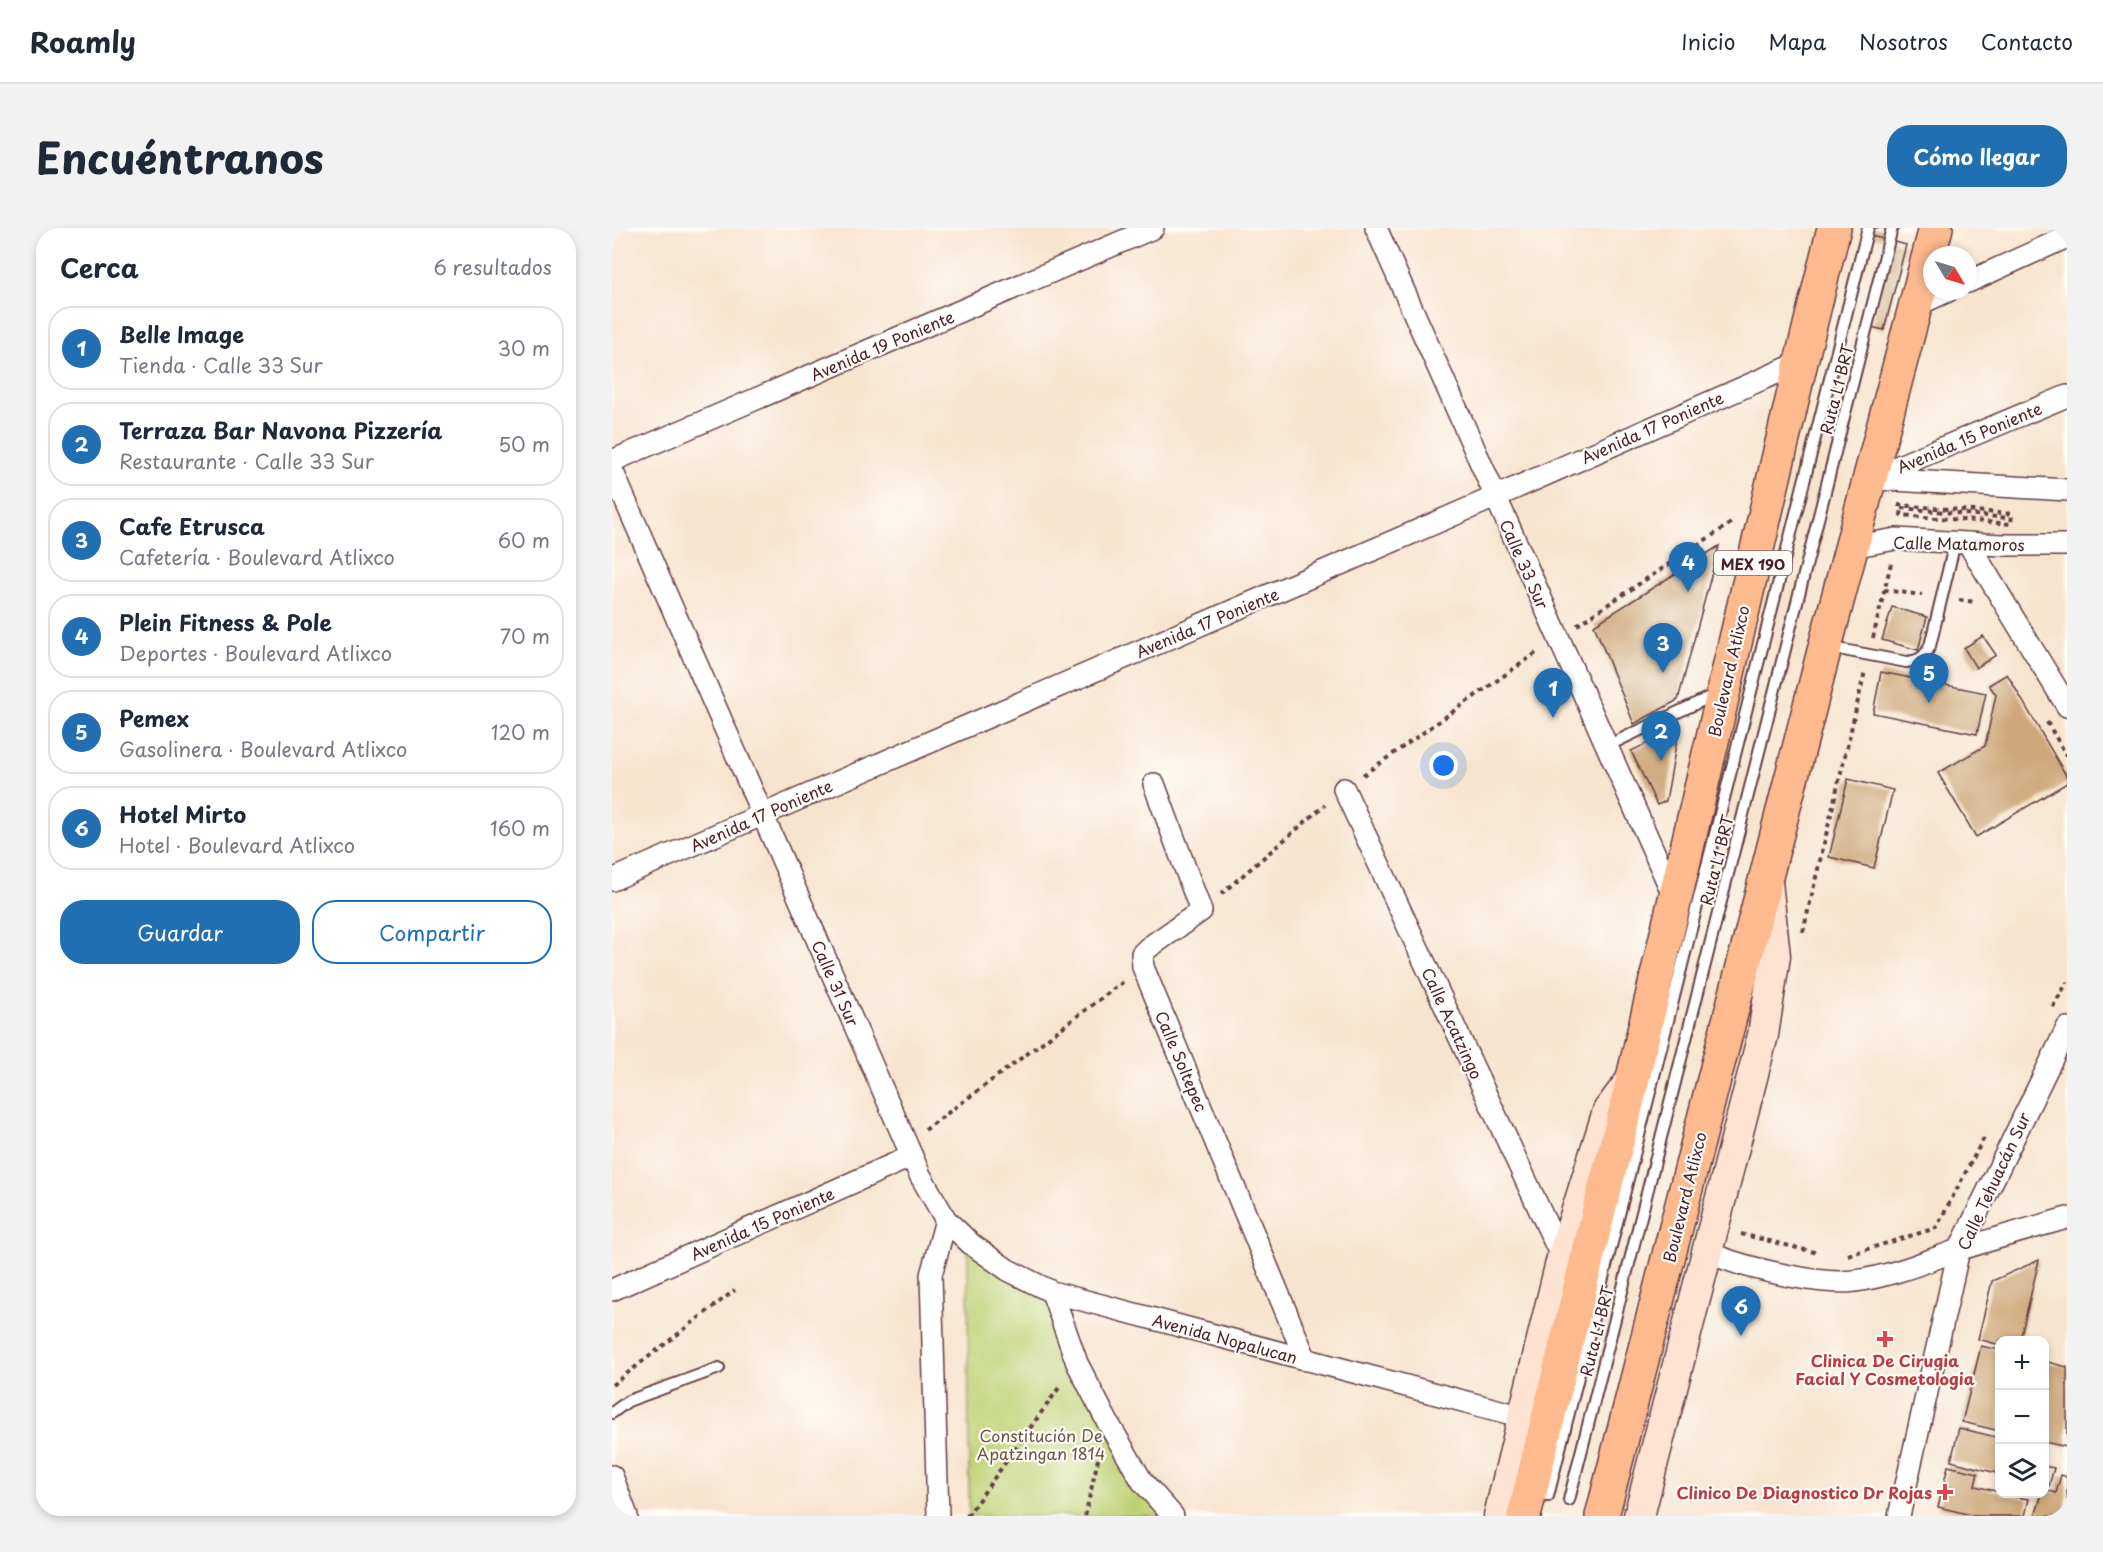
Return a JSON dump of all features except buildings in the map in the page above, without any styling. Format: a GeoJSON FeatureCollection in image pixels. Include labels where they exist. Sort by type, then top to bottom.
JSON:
{"type":"FeatureCollection","features":[{"type":"Feature","properties":{"kind":"main road","name":"Boulevard Atlixco"},"geometry":{"type":"LineString","coordinates":[[1536,1506],[1599,1210],[1626,1112],[1834,228]]}},
{"type":"Feature","properties":{"kind":"main road","name":"Boulevard Atlixco"},"geometry":{"type":"LineString","coordinates":[[1602,1516],[1825,647],[1936,228]]}},
{"type":"Feature","properties":{"kind":"main road","name":"Boulevard Atlixco"},"geometry":{"type":"LineString","coordinates":[[1639,1516],[1716,1256],[1765,1024],[1775,956],[1766,878]]}},
{"type":"Feature","properties":{"kind":"main road","name":"Boulevard Atlixco"},"geometry":{"type":"LineString","coordinates":[[1499,1516],[1562,1258],[1608,1111],[1632,1079]]}},
{"type":"Feature","properties":{"kind":"street","name":"Avenida 19 Poniente"},"geometry":{"type":"LineString","coordinates":[[612,461],[1153,228]]}},
{"type":"Feature","properties":{"kind":"street","name":"Calle 33 Sur"},"geometry":{"type":"LineString","coordinates":[[1376,228],[1675,899]]}},
{"type":"Feature","properties":{"kind":"street"},"geometry":{"type":"LineString","coordinates":[[1977,278],[2067,237]]}},
{"type":"Feature","properties":{"kind":"street"},"geometry":{"type":"LineString","coordinates":[[1915,306],[1928,300]]}},
{"type":"Feature","properties":{"kind":"street","name":"Avenida 17 Poniente"},"geometry":{"type":"LineString","coordinates":[[612,879],[1496,497],[1801,362]]}},
{"type":"Feature","properties":{"kind":"street","name":"Avenida 15 Poniente"},"geometry":{"type":"LineString","coordinates":[[1870,478],[2067,396]]}},
{"type":"Feature","properties":{"kind":"street","name":"Calle 31 Sur"},"geometry":{"type":"LineString","coordinates":[[612,470],[912,1156],[932,1198],[946,1220]]}},
{"type":"Feature","properties":{"kind":"street"},"geometry":{"type":"LineString","coordinates":[[1870,478],[2067,490]]}},
{"type":"Feature","properties":{"kind":"street","name":"Calle Matamoros"},"geometry":{"type":"LineString","coordinates":[[1851,547],[1896,539],[2002,545],[2067,545]]}},
{"type":"Feature","properties":{"kind":"street"},"geometry":{"type":"LineString","coordinates":[[1961,542],[2067,706]]}},
{"type":"Feature","properties":{"kind":"street"},"geometry":{"type":"LineString","coordinates":[[1143,967],[1142,954],[1148,948],[1202,911],[1154,784]]}},
{"type":"Feature","properties":{"kind":"street","name":"Calle Acatzingo"},"geometry":{"type":"LineString","coordinates":[[1344,789],[1562,1258]]}},
{"type":"Feature","properties":{"kind":"street","name":"Calle Soltepec"},"geometry":{"type":"LineString","coordinates":[[1143,967],[1306,1360]]}},
{"type":"Feature","properties":{"kind":"street","name":"Calle Tehuacán Sur"},"geometry":{"type":"LineString","coordinates":[[1899,1516],[1959,1250],[2067,1028]]}},
{"type":"Feature","properties":{"kind":"street","name":"Avenida 15 Poniente"},"geometry":{"type":"LineString","coordinates":[[612,1290],[912,1156]]}},
{"type":"Feature","properties":{"kind":"street"},"geometry":{"type":"LineString","coordinates":[[1716,1256],[1814,1280],[1855,1281],[1927,1263],[1959,1250],[2067,1218]]}},
{"type":"Feature","properties":{"kind":"street"},"geometry":{"type":"LineString","coordinates":[[938,1516],[931,1275],[946,1220]]}},
{"type":"Feature","properties":{"kind":"street","name":"Avenida Nopalucan"},"geometry":{"type":"LineString","coordinates":[[946,1220],[971,1244],[1008,1270],[1052,1292],[1523,1417]]}},
{"type":"Feature","properties":{"kind":"street"},"geometry":{"type":"LineString","coordinates":[[1052,1292],[1077,1363],[1107,1421],[1142,1481],[1173,1516]]}},
{"type":"Feature","properties":{"kind":"street"},"geometry":{"type":"LineString","coordinates":[[612,1476],[627,1516]]}},
{"type":"Feature","properties":{"kind":"lane","name":"Ruta L1 BRT"},"geometry":{"type":"LineString","coordinates":[[1536,1506],[1868,228]]}},
{"type":"Feature","properties":{"kind":"lane","name":"Ruta L1 BRT"},"geometry":{"type":"LineString","coordinates":[[1569,1500],[1892,228]]}},
{"type":"Feature","properties":{"kind":"lane"},"geometry":{"type":"LineString","coordinates":[[1825,647],[1906,662],[1917,662],[1925,656],[1930,646],[1941,598],[1961,542]]}},
{"type":"Feature","properties":{"kind":"lane"},"geometry":{"type":"LineString","coordinates":[[1606,746],[1724,690]]}},
{"type":"Feature","properties":{"kind":"lane"},"geometry":{"type":"LineString","coordinates":[[612,1413],[628,1401],[719,1368]]}},
{"type":"Feature","properties":{"kind":"path"},"geometry":{"type":"LineString","coordinates":[[2002,545],[2014,486]]}},
{"type":"Feature","properties":{"kind":"path"},"geometry":{"type":"LineString","coordinates":[[1900,507],[2008,518]]}},
{"type":"Feature","properties":{"kind":"path"},"geometry":{"type":"LineString","coordinates":[[1900,507],[2012,514],[2011,524],[1901,515],[1900,507]]}},
{"type":"Feature","properties":{"kind":"path"},"geometry":{"type":"LineString","coordinates":[[1202,911],[1344,789],[1558,637],[1731,522]]}},
{"type":"Feature","properties":{"kind":"path"},"geometry":{"type":"LineString","coordinates":[[1800,943],[1896,539]]}},
{"type":"Feature","properties":{"kind":"path"},"geometry":{"type":"LineString","coordinates":[[1884,590],[1976,602]]}},
{"type":"Feature","properties":{"kind":"path"},"geometry":{"type":"LineString","coordinates":[[2043,715],[2067,756]]}},
{"type":"Feature","properties":{"kind":"path"},"geometry":{"type":"LineString","coordinates":[[925,1130],[1143,967]]}},
{"type":"Feature","properties":{"kind":"path"},"geometry":{"type":"LineString","coordinates":[[2050,1013],[2067,982]]}},
{"type":"Feature","properties":{"kind":"path"},"geometry":{"type":"LineString","coordinates":[[1838,1258],[1936,1228],[1988,1129]]}},
{"type":"Feature","properties":{"kind":"path"},"geometry":{"type":"LineString","coordinates":[[1716,1256],[1732,1231],[1827,1256]]}},
{"type":"Feature","properties":{"kind":"path"},"geometry":{"type":"LineString","coordinates":[[612,1385],[735,1290]]}},
{"type":"Feature","properties":{"kind":"path"},"geometry":{"type":"LineString","coordinates":[[967,1516],[1077,1363]]}},
{"type":"Feature","properties":{"kind":"path"},"geometry":{"type":"LineString","coordinates":[[1085,1516],[1107,1421]]}},
{"type":"Feature","properties":{"kind":"green space","name":"Constitución De Apatzingan 1814"},"geometry":{"type":"Polygon","coordinates":[[[968,1244],[1038,1287],[1168,1516],[969,1516],[968,1244]]]}},
{"type":"Feature","properties":{"kind":"place","name":"Plein Fitness & Pole"},"geometry":{"type":"Point","coordinates":[1688,592]}},
{"type":"Feature","properties":{"kind":"place","name":"Cafe Etrusca"},"geometry":{"type":"Point","coordinates":[1663,673]}},
{"type":"Feature","properties":{"kind":"place","name":"Pemex"},"geometry":{"type":"Point","coordinates":[1929,703]}},
{"type":"Feature","properties":{"kind":"place","name":"Belle Image"},"geometry":{"type":"Point","coordinates":[1553,718]}},
{"type":"Feature","properties":{"kind":"place","name":"Terraza Bar Navona Pizzería"},"geometry":{"type":"Point","coordinates":[1661,761]}},
{"type":"Feature","properties":{"kind":"place","name":"Hotel Mirto"},"geometry":{"type":"Point","coordinates":[1741,1336]}},
{"type":"Feature","properties":{"kind":"place","name":"Clinica De Cirugia Facial Y Cosmetologia"},"geometry":{"type":"Point","coordinates":[1885,1339]}},
{"type":"Feature","properties":{"kind":"place","name":"Clinico De Diagnostico Dr Rojas"},"geometry":{"type":"Point","coordinates":[1945,1492]}}]}
